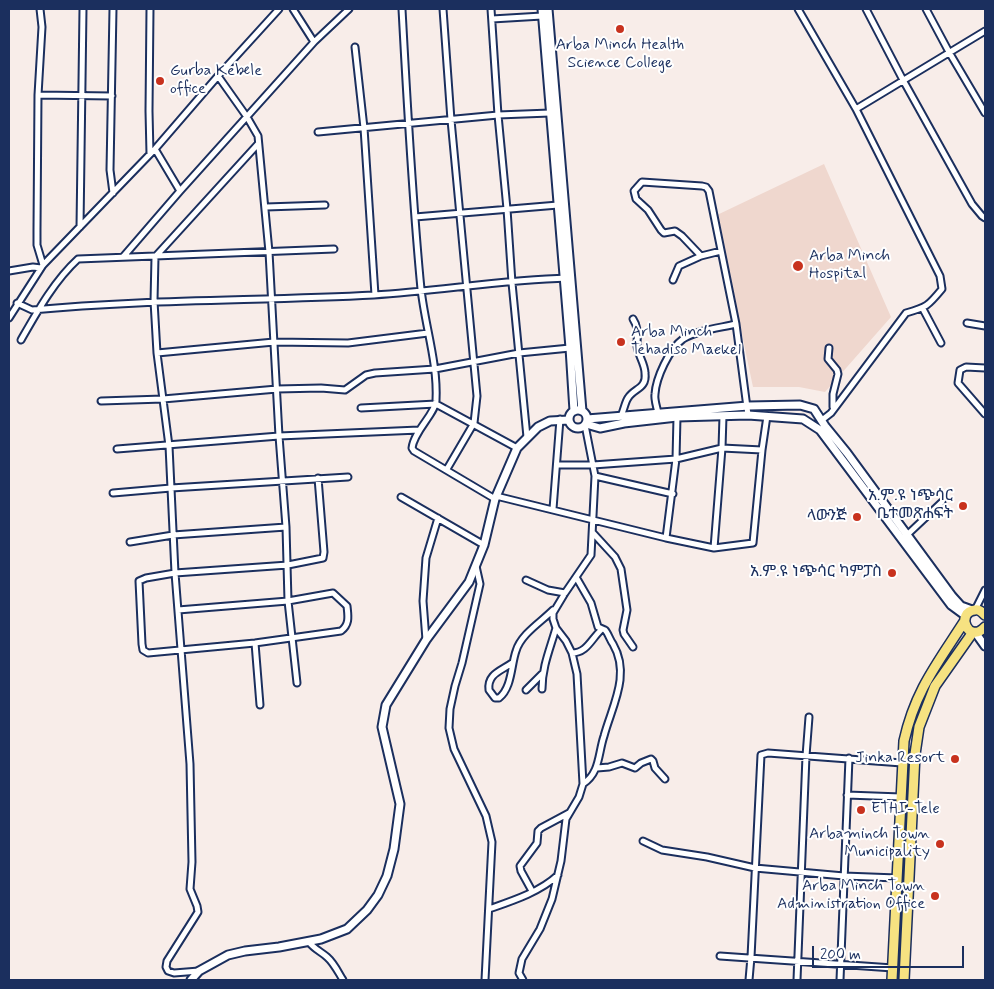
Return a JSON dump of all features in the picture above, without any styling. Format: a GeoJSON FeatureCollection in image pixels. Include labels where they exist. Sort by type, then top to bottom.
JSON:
{"type":"FeatureCollection","features":[{"type":"Feature","properties":{"kind":"highway"},"geometry":{"type":"LineString","coordinates":[[892,980],[902,763],[909,718],[929,675],[985,602]]}},
{"type":"Feature","properties":{"kind":"highway"},"geometry":{"type":"LineString","coordinates":[[974,614],[967,628],[974,632]]}},
{"type":"Feature","properties":{"kind":"highway"},"geometry":{"type":"LineString","coordinates":[[904,980],[915,754],[919,727],[935,686],[974,632],[985,629]]}},
{"type":"Feature","properties":{"kind":"highway"},"geometry":{"type":"LineString","coordinates":[[900,818],[912,819]]}},
{"type":"Feature","properties":{"kind":"main road"},"geometry":{"type":"LineString","coordinates":[[548,9],[578,411]]}},
{"type":"Feature","properties":{"kind":"main road"},"geometry":{"type":"LineString","coordinates":[[542,12],[558,205],[568,278],[570,348],[578,411]]}},
{"type":"Feature","properties":{"kind":"main road"},"geometry":{"type":"LineString","coordinates":[[586,422],[585,414],[578,411],[570,415],[570,420],[574,427],[580,428],[586,422],[621,416],[748,406],[800,405],[814,409],[847,453],[858,474],[951,606],[974,614]]}},
{"type":"Feature","properties":{"kind":"main road"},"geometry":{"type":"LineString","coordinates":[[586,422],[600,428],[624,423],[677,417],[748,415],[803,419],[820,430],[841,459],[858,474],[908,534],[961,606],[974,614]]}},
{"type":"Feature","properties":{"kind":"main road"},"geometry":{"type":"LineString","coordinates":[[191,980],[199,971],[228,955],[244,950],[332,936],[347,929],[356,922],[378,895],[387,876],[394,848],[400,804],[383,738],[382,727],[383,717],[391,696],[426,640],[469,582],[484,545],[495,498],[517,448],[526,436],[538,427],[550,421],[570,420]]}},
{"type":"Feature","properties":{"kind":"main road"},"geometry":{"type":"LineString","coordinates":[[974,632],[985,646]]}},
{"type":"Feature","properties":{"kind":"street"},"geometry":{"type":"LineString","coordinates":[[40,9],[42,27],[38,95],[37,245],[42,267]]}},
{"type":"Feature","properties":{"kind":"street"},"geometry":{"type":"LineString","coordinates":[[80,228],[83,9]]}},
{"type":"Feature","properties":{"kind":"street"},"geometry":{"type":"LineString","coordinates":[[113,9],[110,170],[113,193]]}},
{"type":"Feature","properties":{"kind":"street"},"geometry":{"type":"LineString","coordinates":[[150,9],[150,154]]}},
{"type":"Feature","properties":{"kind":"street"},"geometry":{"type":"LineString","coordinates":[[9,318],[42,267],[155,149],[279,9]]}},
{"type":"Feature","properties":{"kind":"street"},"geometry":{"type":"LineString","coordinates":[[293,9],[314,42]]}},
{"type":"Feature","properties":{"kind":"street"},"geometry":{"type":"LineString","coordinates":[[123,257],[314,42],[349,9]]}},
{"type":"Feature","properties":{"kind":"street"},"geometry":{"type":"LineString","coordinates":[[402,9],[408,125],[422,290],[435,369],[436,404],[419,430],[412,445],[414,451],[495,498],[553,509],[592,521],[714,548],[753,543],[767,416]]}},
{"type":"Feature","properties":{"kind":"street"},"geometry":{"type":"LineString","coordinates":[[443,9],[451,120],[478,396],[474,423],[447,470]]}},
{"type":"Feature","properties":{"kind":"street"},"geometry":{"type":"LineString","coordinates":[[491,9],[498,115],[526,436]]}},
{"type":"Feature","properties":{"kind":"street"},"geometry":{"type":"LineString","coordinates":[[798,9],[856,109],[940,276],[942,289],[929,305],[923,309],[906,313],[830,413],[822,420]]}},
{"type":"Feature","properties":{"kind":"street"},"geometry":{"type":"LineString","coordinates":[[866,9],[972,204],[985,218]]}},
{"type":"Feature","properties":{"kind":"street"},"geometry":{"type":"LineString","coordinates":[[926,9],[985,113]]}},
{"type":"Feature","properties":{"kind":"street"},"geometry":{"type":"LineString","coordinates":[[492,19],[542,12]]}},
{"type":"Feature","properties":{"kind":"street"},"geometry":{"type":"LineString","coordinates":[[856,109],[985,31]]}},
{"type":"Feature","properties":{"kind":"street"},"geometry":{"type":"LineString","coordinates":[[356,47],[364,128],[375,295]]}},
{"type":"Feature","properties":{"kind":"street"},"geometry":{"type":"LineString","coordinates":[[218,76],[258,136],[269,252],[286,527],[288,601],[297,683]]}},
{"type":"Feature","properties":{"kind":"street"},"geometry":{"type":"LineString","coordinates":[[38,95],[112,96]]}},
{"type":"Feature","properties":{"kind":"street"},"geometry":{"type":"LineString","coordinates":[[318,132],[498,115],[550,113]]}},
{"type":"Feature","properties":{"kind":"street"},"geometry":{"type":"LineString","coordinates":[[199,971],[174,973],[168,971],[166,967],[166,961],[198,912],[190,889],[192,862],[190,764],[174,574],[169,446],[157,353],[154,301],[155,257],[258,144]]}},
{"type":"Feature","properties":{"kind":"street"},"geometry":{"type":"LineString","coordinates":[[155,149],[180,191]]}},
{"type":"Feature","properties":{"kind":"street"},"geometry":{"type":"LineString","coordinates":[[701,256],[675,231],[664,232],[660,230],[648,210],[636,199],[634,190],[642,182],[706,187],[709,191],[736,324],[748,415]]}},
{"type":"Feature","properties":{"kind":"street"},"geometry":{"type":"LineString","coordinates":[[266,207],[325,205]]}},
{"type":"Feature","properties":{"kind":"street"},"geometry":{"type":"LineString","coordinates":[[416,217],[558,205]]}},
{"type":"Feature","properties":{"kind":"street"},"geometry":{"type":"LineString","coordinates":[[21,340],[38,309],[69,268],[78,260],[334,250]]}},
{"type":"Feature","properties":{"kind":"street"},"geometry":{"type":"LineString","coordinates":[[673,280],[679,266],[701,256],[721,251]]}},
{"type":"Feature","properties":{"kind":"street"},"geometry":{"type":"LineString","coordinates":[[9,271],[42,267]]}},
{"type":"Feature","properties":{"kind":"street"},"geometry":{"type":"LineString","coordinates":[[17,303],[32,310],[154,301],[375,295],[568,278]]}},
{"type":"Feature","properties":{"kind":"street"},"geometry":{"type":"LineString","coordinates":[[923,309],[941,343]]}},
{"type":"Feature","properties":{"kind":"street"},"geometry":{"type":"LineString","coordinates":[[621,416],[626,408],[628,398],[642,386],[645,379],[645,371],[637,348],[638,332],[633,319]]}},
{"type":"Feature","properties":{"kind":"street"},"geometry":{"type":"LineString","coordinates":[[967,323],[985,326]]}},
{"type":"Feature","properties":{"kind":"street"},"geometry":{"type":"LineString","coordinates":[[658,413],[654,395],[668,356],[677,345],[692,336],[736,324]]}},
{"type":"Feature","properties":{"kind":"street"},"geometry":{"type":"LineString","coordinates":[[157,353],[274,342],[348,343],[428,333]]}},
{"type":"Feature","properties":{"kind":"street"},"geometry":{"type":"LineString","coordinates":[[101,401],[163,399],[277,389],[320,388],[345,390],[366,375],[375,373],[435,369],[519,354],[570,348]]}},
{"type":"Feature","properties":{"kind":"street"},"geometry":{"type":"LineString","coordinates":[[828,348],[828,359],[838,374],[833,394],[833,408]]}},
{"type":"Feature","properties":{"kind":"street"},"geometry":{"type":"LineString","coordinates":[[985,368],[966,367],[960,370],[958,377],[958,382],[985,414]]}},
{"type":"Feature","properties":{"kind":"street"},"geometry":{"type":"LineString","coordinates":[[361,408],[436,404],[517,448]]}},
{"type":"Feature","properties":{"kind":"street"},"geometry":{"type":"LineString","coordinates":[[714,548],[723,416]]}},
{"type":"Feature","properties":{"kind":"street"},"geometry":{"type":"LineString","coordinates":[[666,538],[673,494],[677,417]]}},
{"type":"Feature","properties":{"kind":"street"},"geometry":{"type":"LineString","coordinates":[[553,509],[560,420]]}},
{"type":"Feature","properties":{"kind":"street"},"geometry":{"type":"LineString","coordinates":[[523,980],[519,973],[522,959],[540,929],[552,899],[559,874],[564,829],[569,813],[580,797],[584,784],[577,674],[572,653],[556,628],[553,613],[591,555],[595,476],[586,422]]}},
{"type":"Feature","properties":{"kind":"street"},"geometry":{"type":"LineString","coordinates":[[117,449],[279,436],[419,430]]}},
{"type":"Feature","properties":{"kind":"street"},"geometry":{"type":"LineString","coordinates":[[557,465],[593,465],[676,459],[722,448],[762,450]]}},
{"type":"Feature","properties":{"kind":"street"},"geometry":{"type":"LineString","coordinates":[[595,476],[673,494]]}},
{"type":"Feature","properties":{"kind":"street"},"geometry":{"type":"LineString","coordinates":[[113,493],[348,477]]}},
{"type":"Feature","properties":{"kind":"street"},"geometry":{"type":"LineString","coordinates":[[178,610],[288,601],[333,593],[348,606],[349,620],[346,627],[341,630],[255,643],[148,653],[143,650],[139,581],[146,578],[174,574],[288,564],[323,558],[318,478]]}},
{"type":"Feature","properties":{"kind":"street"},"geometry":{"type":"LineString","coordinates":[[401,497],[484,545]]}},
{"type":"Feature","properties":{"kind":"street"},"geometry":{"type":"LineString","coordinates":[[908,534],[942,502]]}},
{"type":"Feature","properties":{"kind":"street"},"geometry":{"type":"LineString","coordinates":[[426,640],[423,601],[426,558],[438,518]]}},
{"type":"Feature","properties":{"kind":"street"},"geometry":{"type":"LineString","coordinates":[[130,542],[173,535],[286,527]]}},
{"type":"Feature","properties":{"kind":"street"},"geometry":{"type":"LineString","coordinates":[[592,533],[615,557],[621,569],[626,610],[623,630],[633,647]]}},
{"type":"Feature","properties":{"kind":"street"},"geometry":{"type":"LineString","coordinates":[[476,566],[480,584],[462,663],[454,686],[449,728],[454,749],[486,816],[492,842],[485,980]]}},
{"type":"Feature","properties":{"kind":"street"},"geometry":{"type":"LineString","coordinates":[[576,577],[591,603],[598,626],[605,630],[617,651],[620,661],[620,682],[612,716],[604,736],[596,768],[590,780],[584,784]]}},
{"type":"Feature","properties":{"kind":"street"},"geometry":{"type":"LineString","coordinates":[[526,580],[548,590],[565,593]]}},
{"type":"Feature","properties":{"kind":"street"},"geometry":{"type":"LineString","coordinates":[[974,614],[985,590]]}},
{"type":"Feature","properties":{"kind":"street"},"geometry":{"type":"LineString","coordinates":[[512,663],[492,676],[490,680],[489,690],[495,698],[499,698],[506,690],[517,647],[526,635],[559,605]]}},
{"type":"Feature","properties":{"kind":"street"},"geometry":{"type":"LineString","coordinates":[[542,689],[542,674],[556,628]]}},
{"type":"Feature","properties":{"kind":"street"},"geometry":{"type":"LineString","coordinates":[[572,653],[583,651],[602,629]]}},
{"type":"Feature","properties":{"kind":"street"},"geometry":{"type":"LineString","coordinates":[[255,643],[260,705]]}},
{"type":"Feature","properties":{"kind":"street"},"geometry":{"type":"LineString","coordinates":[[526,690],[542,674]]}},
{"type":"Feature","properties":{"kind":"street"},"geometry":{"type":"LineString","coordinates":[[797,980],[800,872],[809,717]]}},
{"type":"Feature","properties":{"kind":"street"},"geometry":{"type":"LineString","coordinates":[[749,980],[761,755],[768,753],[902,763]]}},
{"type":"Feature","properties":{"kind":"street"},"geometry":{"type":"LineString","coordinates":[[840,980],[849,758]]}},
{"type":"Feature","properties":{"kind":"street"},"geometry":{"type":"LineString","coordinates":[[596,768],[622,763],[635,768],[651,759],[655,768],[665,779]]}},
{"type":"Feature","properties":{"kind":"street"},"geometry":{"type":"LineString","coordinates":[[848,795],[901,797]]}},
{"type":"Feature","properties":{"kind":"street"},"geometry":{"type":"LineString","coordinates":[[532,891],[520,871],[520,866],[537,843],[538,831],[569,813]]}},
{"type":"Feature","properties":{"kind":"street"},"geometry":{"type":"LineString","coordinates":[[643,841],[662,850],[755,868],[844,876],[897,878]]}},
{"type":"Feature","properties":{"kind":"street"},"geometry":{"type":"LineString","coordinates":[[489,909],[517,899],[552,880],[559,874]]}},
{"type":"Feature","properties":{"kind":"street"},"geometry":{"type":"LineString","coordinates":[[308,941],[334,964],[343,980]]}},
{"type":"Feature","properties":{"kind":"street"},"geometry":{"type":"LineString","coordinates":[[720,956],[893,968]]}},
{"type":"Feature","properties":{"kind":"street"},"geometry":{"type":"LineString","coordinates":[[892,980],[904,980]]}},
{"type":"Feature","properties":{"kind":"shaded area","name":"Arba Minch Hospital"},"geometry":{"type":"Polygon","coordinates":[[[824,164],[891,317],[825,392],[799,387],[753,387],[717,215],[824,164]]]}},
{"type":"Feature","properties":{"kind":"place","name":"Arba Minch Health Science College"},"geometry":{"type":"Point","coordinates":[620,29]}},
{"type":"Feature","properties":{"kind":"place","name":"Gurba Kebele office"},"geometry":{"type":"Point","coordinates":[160,81]}},
{"type":"Feature","properties":{"kind":"place","name":"Arba Minch Hospital"},"geometry":{"type":"Point","coordinates":[798,266]}},
{"type":"Feature","properties":{"kind":"place","name":"Arba Minch Tehadiso Maekel"},"geometry":{"type":"Point","coordinates":[621,342]}},
{"type":"Feature","properties":{"kind":"place","name":"አ.ም.ዩ ነጭሳር ቤተመጽሐፍት"},"geometry":{"type":"Point","coordinates":[963,506]}},
{"type":"Feature","properties":{"kind":"place","name":"ላውንጅ"},"geometry":{"type":"Point","coordinates":[857,517]}},
{"type":"Feature","properties":{"kind":"place","name":"አ.ም.ዩ ነጭሳር ካምፓስ"},"geometry":{"type":"Point","coordinates":[892,573]}},
{"type":"Feature","properties":{"kind":"place","name":"Jinka Resort"},"geometry":{"type":"Point","coordinates":[955,759]}},
{"type":"Feature","properties":{"kind":"place","name":"ETHI-Tele"},"geometry":{"type":"Point","coordinates":[861,810]}},
{"type":"Feature","properties":{"kind":"place","name":"Arbaminch Town Municipality"},"geometry":{"type":"Point","coordinates":[940,844]}},
{"type":"Feature","properties":{"kind":"place","name":"Arba Minch Town Administration Office"},"geometry":{"type":"Point","coordinates":[935,896]}}]}
